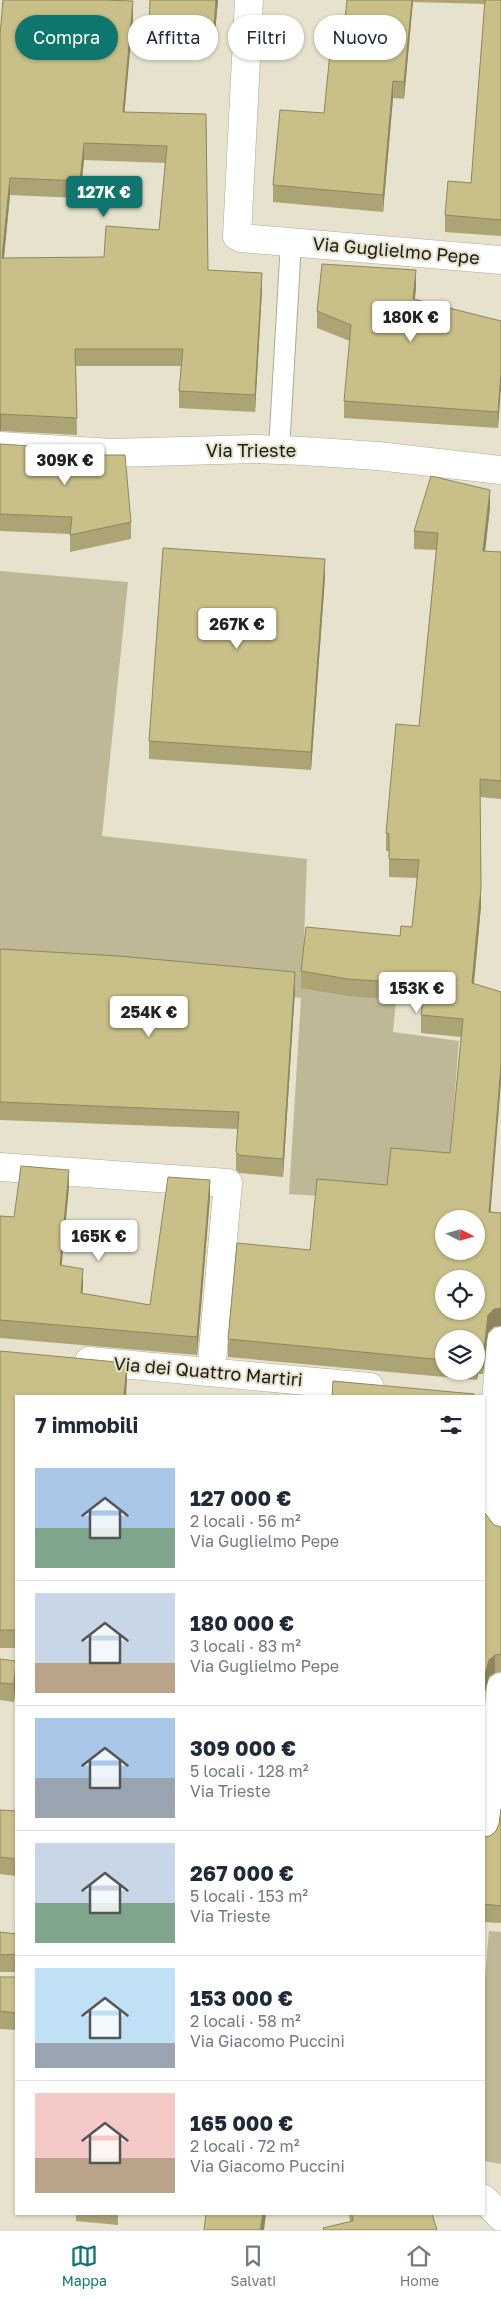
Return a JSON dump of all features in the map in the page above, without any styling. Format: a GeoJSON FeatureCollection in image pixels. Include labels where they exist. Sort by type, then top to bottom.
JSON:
{"type":"FeatureCollection","features":[{"type":"Feature","properties":{"kind":"street","name":"Via Guglielmo Pepe"},"geometry":{"type":"LineString","coordinates":[[249,0],[236,234],[241,238],[501,260]]}},
{"type":"Feature","properties":{"kind":"street","name":"Via Trieste"},"geometry":{"type":"LineString","coordinates":[[0,446],[112,453],[279,450],[378,456],[501,470]]}},
{"type":"Feature","properties":{"kind":"street"},"geometry":{"type":"LineString","coordinates":[[0,1167],[228,1182],[211,1372]]}},
{"type":"Feature","properties":{"kind":"street"},"geometry":{"type":"LineString","coordinates":[[501,1341],[494,1398],[488,1500],[490,1512],[501,1529]]}},
{"type":"Feature","properties":{"kind":"street","name":"Via dei Quattro Martiri"},"geometry":{"type":"LineString","coordinates":[[67,1359],[398,1389]]}},
{"type":"Feature","properties":{"kind":"street"},"geometry":{"type":"LineString","coordinates":[[485,1822],[488,1772],[501,1687]]}},
{"type":"Feature","properties":{"kind":"street"},"geometry":{"type":"LineString","coordinates":[[485,2200],[501,2217]]}},
{"type":"Feature","properties":{"kind":"lane","name":"Via Guglielmo Pepe"},"geometry":{"type":"LineString","coordinates":[[279,450],[291,242]]}},
{"type":"Feature","properties":{"kind":"shaded area"},"geometry":{"type":"Polygon","coordinates":[[[0,571],[128,582],[102,836],[307,859],[304,939],[401,947],[393,1032],[459,1041],[448,1177],[394,1201],[289,1194],[301,998],[0,967],[0,571]]]}},
{"type":"Feature","properties":{"kind":"shaded area"},"geometry":{"type":"Polygon","coordinates":[[[489,1931],[501,1932],[501,2164],[485,2161],[485,1977],[489,1931]]]}},
{"type":"Feature","properties":{"kind":"building"},"geometry":{"type":"Polygon","coordinates":[[[3,0],[133,1],[132,15],[128,15],[128,56],[123,112],[206,114],[208,270],[262,273],[255,395],[179,391],[183,349],[75,349],[77,418],[0,414],[0,35],[3,0]],[[84,143],[80,181],[10,178],[2,258],[104,257],[106,226],[159,230],[167,146],[84,143]]]}},
{"type":"Feature","properties":{"kind":"building"},"geometry":{"type":"Polygon","coordinates":[[[150,0],[216,0],[215,15],[149,15],[150,0]]]}},
{"type":"Feature","properties":{"kind":"building"},"geometry":{"type":"Polygon","coordinates":[[[347,0],[412,0],[404,82],[393,81],[383,195],[273,185],[280,110],[324,113],[329,60],[406,60],[406,15],[345,15],[347,0]]]}},
{"type":"Feature","properties":{"kind":"building"},"geometry":{"type":"Polygon","coordinates":[[[485,0],[501,0],[501,220],[445,215],[448,181],[471,183],[485,0]]]}},
{"type":"Feature","properties":{"kind":"building"},"geometry":{"type":"Polygon","coordinates":[[[322,264],[416,270],[413,299],[501,321],[501,373],[498,412],[344,401],[351,325],[317,311],[322,264]]]}},
{"type":"Feature","properties":{"kind":"building"},"geometry":{"type":"Polygon","coordinates":[[[0,444],[77,449],[77,455],[125,455],[131,522],[70,535],[72,517],[0,514],[0,444]]]}},
{"type":"Feature","properties":{"kind":"building"},"geometry":{"type":"Polygon","coordinates":[[[431,476],[490,490],[483,551],[501,552],[501,781],[480,779],[481,888],[472,983],[501,992],[501,1065],[489,1212],[501,1213],[501,1308],[494,1309],[488,1315],[485,1340],[485,1330],[435,1330],[435,1359],[228,1339],[237,1243],[310,1250],[317,1179],[387,1185],[391,1148],[450,1153],[463,1019],[421,1015],[425,984],[348,979],[301,971],[306,927],[400,936],[401,926],[412,927],[419,860],[389,859],[389,834],[386,833],[396,724],[419,726],[438,533],[414,531],[431,476]]]}},
{"type":"Feature","properties":{"kind":"building"},"geometry":{"type":"Polygon","coordinates":[[[163,548],[325,559],[311,752],[149,741],[163,548]]]}},
{"type":"Feature","properties":{"kind":"building"},"geometry":{"type":"Polygon","coordinates":[[[0,949],[119,956],[295,972],[283,1159],[239,1155],[236,1152],[239,1112],[0,1102],[0,949]]]}},
{"type":"Feature","properties":{"kind":"building"},"geometry":{"type":"Polygon","coordinates":[[[21,1166],[69,1170],[60,1265],[83,1269],[81,1293],[150,1305],[168,1177],[210,1180],[197,1337],[0,1320],[0,1216],[14,1217],[21,1166]]]}},
{"type":"Feature","properties":{"kind":"building"},"geometry":{"type":"Polygon","coordinates":[[[0,1351],[127,1363],[124,1395],[15,1395],[15,1630],[0,1630],[0,1351]]]}},
{"type":"Feature","properties":{"kind":"building"},"geometry":{"type":"Polygon","coordinates":[[[333,1381],[474,1394],[474,1395],[332,1395],[333,1381]]]}},
{"type":"Feature","properties":{"kind":"building"},"geometry":{"type":"Polygon","coordinates":[[[485,1513],[494,1525],[501,1527],[501,1654],[495,1655],[489,1660],[485,1675],[485,1513]]]}},
{"type":"Feature","properties":{"kind":"building"},"geometry":{"type":"Polygon","coordinates":[[[0,1659],[15,1661],[14,1684],[0,1683],[0,1659]]]}},
{"type":"Feature","properties":{"kind":"building"},"geometry":{"type":"Polygon","coordinates":[[[501,1809],[501,1906],[485,1904],[485,1837],[490,1836],[496,1831],[501,1809]]]}},
{"type":"Feature","properties":{"kind":"building"},"geometry":{"type":"Polygon","coordinates":[[[0,1810],[15,1811],[15,1859],[0,1857],[0,1810]]]}},
{"type":"Feature","properties":{"kind":"building"},"geometry":{"type":"Polygon","coordinates":[[[0,1932],[15,1934],[15,1954],[0,1955],[0,1932]]]}},
{"type":"Feature","properties":{"kind":"building"},"geometry":{"type":"Polygon","coordinates":[[[0,1977],[15,1977],[15,2013],[0,2011],[0,1977]]]}},
{"type":"Feature","properties":{"kind":"building"},"geometry":{"type":"Polygon","coordinates":[[[206,2215],[263,2215],[260,2230],[204,2230],[206,2215]]]}},
{"type":"Feature","properties":{"kind":"building"},"geometry":{"type":"Polygon","coordinates":[[[352,2215],[432,2215],[437,2230],[324,2230],[323,2228],[353,2221],[352,2215]]]}}]}
